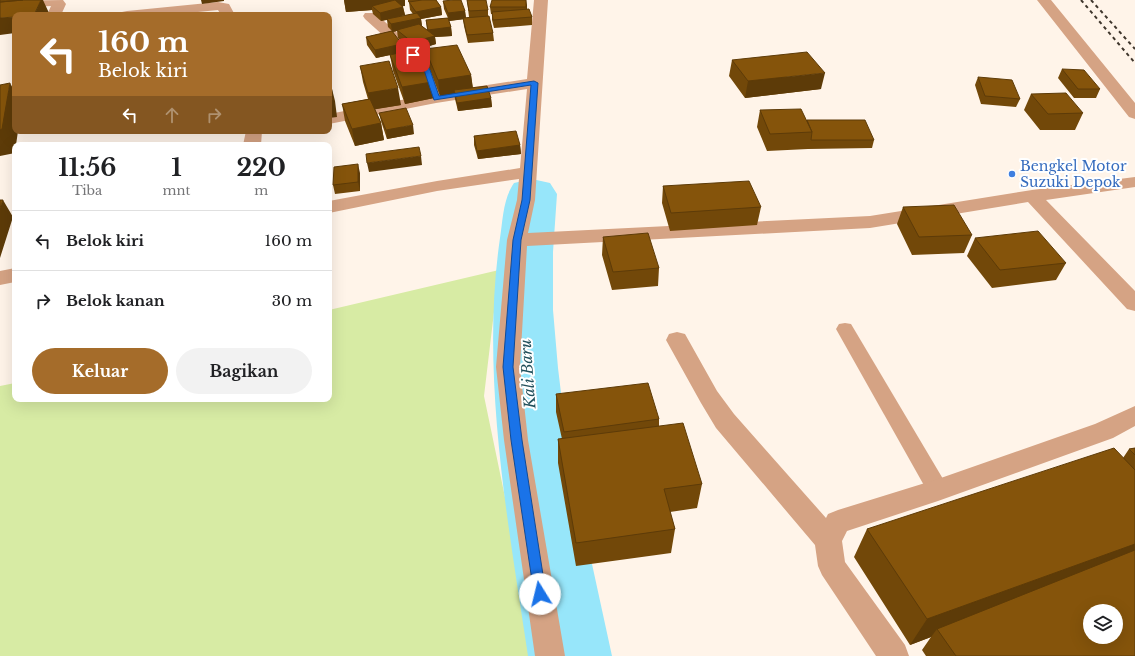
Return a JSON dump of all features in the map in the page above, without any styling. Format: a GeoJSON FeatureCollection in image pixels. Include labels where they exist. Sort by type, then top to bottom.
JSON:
{"type":"FeatureCollection","features":[{"type":"Feature","properties":{"kind":"street"},"geometry":{"type":"LineString","coordinates":[[541,0],[526,200],[517,240],[508,367],[516,440],[550,656]]}},
{"type":"Feature","properties":{"kind":"street"},"geometry":{"type":"LineString","coordinates":[[1044,0],[1135,114]]}},
{"type":"Feature","properties":{"kind":"street"},"geometry":{"type":"LineString","coordinates":[[0,5],[57,2],[59,4],[55,12]]}},
{"type":"Feature","properties":{"kind":"street"},"geometry":{"type":"LineString","coordinates":[[158,12],[218,6],[224,7],[226,12]]}},
{"type":"Feature","properties":{"kind":"street"},"geometry":{"type":"LineString","coordinates":[[370,16],[424,64],[430,75],[436,98]]}},
{"type":"Feature","properties":{"kind":"street"},"geometry":{"type":"LineString","coordinates":[[332,118],[436,98],[534,83]]}},
{"type":"Feature","properties":{"kind":"street"},"geometry":{"type":"LineString","coordinates":[[332,206],[437,186],[528,172]]}},
{"type":"Feature","properties":{"kind":"street"},"geometry":{"type":"LineString","coordinates":[[517,240],[870,222],[1032,196],[1135,182]]}},
{"type":"Feature","properties":{"kind":"street"},"geometry":{"type":"LineString","coordinates":[[1032,196],[1135,304]]}},
{"type":"Feature","properties":{"kind":"street"},"geometry":{"type":"LineString","coordinates":[[0,278],[12,276]]}},
{"type":"Feature","properties":{"kind":"street"},"geometry":{"type":"LineString","coordinates":[[677,340],[709,397],[725,421],[828,540],[832,566],[894,656]]}},
{"type":"Feature","properties":{"kind":"street"},"geometry":{"type":"LineString","coordinates":[[828,540],[838,522],[938,490],[1104,431],[1135,415]]}},
{"type":"Feature","properties":{"kind":"lane"},"geometry":{"type":"LineString","coordinates":[[845,329],[938,490]]}},
{"type":"Feature","properties":{"kind":"green space"},"geometry":{"type":"Polygon","coordinates":[[[499,270],[484,396],[538,656],[0,656],[0,386],[12,384],[12,402],[332,402],[332,309],[499,270]]]}},
{"type":"Feature","properties":{"kind":"building"},"geometry":{"type":"Polygon","coordinates":[[[0,0],[23,0],[0,2],[0,0]]]}},
{"type":"Feature","properties":{"kind":"building"},"geometry":{"type":"Polygon","coordinates":[[[41,0],[35,12],[12,12],[12,17],[0,18],[0,2],[41,0]]]}},
{"type":"Feature","properties":{"kind":"building"},"geometry":{"type":"Polygon","coordinates":[[[395,0],[403,7],[380,13],[372,6],[395,0]]]}},
{"type":"Feature","properties":{"kind":"building"},"geometry":{"type":"Polygon","coordinates":[[[436,0],[441,7],[416,12],[409,2],[436,0]]]}},
{"type":"Feature","properties":{"kind":"building"},"geometry":{"type":"Polygon","coordinates":[[[461,0],[465,11],[448,13],[443,1],[461,0]]]}},
{"type":"Feature","properties":{"kind":"building"},"geometry":{"type":"Polygon","coordinates":[[[467,0],[486,0],[488,10],[469,11],[467,0]]]}},
{"type":"Feature","properties":{"kind":"building"},"geometry":{"type":"Polygon","coordinates":[[[492,0],[526,0],[526,7],[490,7],[492,0]]]}},
{"type":"Feature","properties":{"kind":"building"},"geometry":{"type":"Polygon","coordinates":[[[529,9],[532,17],[493,20],[492,12],[529,9]]]}},
{"type":"Feature","properties":{"kind":"building"},"geometry":{"type":"Polygon","coordinates":[[[417,13],[421,18],[391,24],[387,19],[417,13]]]}},
{"type":"Feature","properties":{"kind":"building"},"geometry":{"type":"Polygon","coordinates":[[[489,16],[493,33],[467,35],[463,18],[489,16]]]}},
{"type":"Feature","properties":{"kind":"building"},"geometry":{"type":"Polygon","coordinates":[[[448,18],[451,27],[428,30],[426,20],[448,18]]]}},
{"type":"Feature","properties":{"kind":"building"},"geometry":{"type":"Polygon","coordinates":[[[419,24],[435,36],[412,42],[397,30],[419,24]]]}},
{"type":"Feature","properties":{"kind":"building"},"geometry":{"type":"Polygon","coordinates":[[[392,31],[402,44],[375,50],[366,37],[392,31]]]}},
{"type":"Feature","properties":{"kind":"building"},"geometry":{"type":"Polygon","coordinates":[[[457,45],[471,75],[438,80],[425,49],[457,45]]]}},
{"type":"Feature","properties":{"kind":"building"},"geometry":{"type":"Polygon","coordinates":[[[418,48],[432,82],[402,87],[390,55],[418,48]]]}},
{"type":"Feature","properties":{"kind":"building"},"geometry":{"type":"Polygon","coordinates":[[[807,52],[825,73],[748,81],[732,60],[807,52]]]}},
{"type":"Feature","properties":{"kind":"building"},"geometry":{"type":"Polygon","coordinates":[[[389,61],[398,88],[368,93],[360,66],[389,61]]]}},
{"type":"Feature","properties":{"kind":"building"},"geometry":{"type":"Polygon","coordinates":[[[1062,69],[1084,70],[1100,89],[1078,89],[1062,69]]]}},
{"type":"Feature","properties":{"kind":"building"},"geometry":{"type":"Polygon","coordinates":[[[978,77],[1012,80],[1020,99],[985,96],[978,77]]]}},
{"type":"Feature","properties":{"kind":"building"},"geometry":{"type":"Polygon","coordinates":[[[10,83],[2,129],[0,130],[0,85],[10,83]]]}},
{"type":"Feature","properties":{"kind":"building"},"geometry":{"type":"Polygon","coordinates":[[[487,86],[491,98],[457,103],[454,90],[487,86]]]}},
{"type":"Feature","properties":{"kind":"building"},"geometry":{"type":"Polygon","coordinates":[[[1066,93],[1083,113],[1048,114],[1031,94],[1066,93]]]}},
{"type":"Feature","properties":{"kind":"building"},"geometry":{"type":"Polygon","coordinates":[[[370,99],[381,123],[352,129],[342,104],[370,99]]]}},
{"type":"Feature","properties":{"kind":"building"},"geometry":{"type":"Polygon","coordinates":[[[406,108],[413,125],[386,130],[379,113],[406,108]]]}},
{"type":"Feature","properties":{"kind":"building"},"geometry":{"type":"Polygon","coordinates":[[[801,109],[812,132],[770,134],[760,110],[801,109]]]}},
{"type":"Feature","properties":{"kind":"building"},"geometry":{"type":"Polygon","coordinates":[[[807,120],[865,120],[874,140],[811,140],[812,132],[807,120]]]}},
{"type":"Feature","properties":{"kind":"building"},"geometry":{"type":"Polygon","coordinates":[[[516,131],[520,145],[477,151],[474,136],[516,131]]]}},
{"type":"Feature","properties":{"kind":"building"},"geometry":{"type":"Polygon","coordinates":[[[419,147],[421,156],[367,163],[366,154],[419,147]]]}},
{"type":"Feature","properties":{"kind":"building"},"geometry":{"type":"Polygon","coordinates":[[[358,164],[358,182],[333,185],[334,167],[358,164]]]}},
{"type":"Feature","properties":{"kind":"building"},"geometry":{"type":"Polygon","coordinates":[[[749,181],[761,207],[671,213],[663,186],[749,181]]]}},
{"type":"Feature","properties":{"kind":"building"},"geometry":{"type":"Polygon","coordinates":[[[0,200],[3,200],[0,208],[0,200]]]}},
{"type":"Feature","properties":{"kind":"building"},"geometry":{"type":"Polygon","coordinates":[[[954,205],[972,235],[919,237],[903,207],[954,205]]]}},
{"type":"Feature","properties":{"kind":"building"},"geometry":{"type":"Polygon","coordinates":[[[1038,231],[1066,263],[1000,270],[975,238],[1038,231]]]}},
{"type":"Feature","properties":{"kind":"building"},"geometry":{"type":"Polygon","coordinates":[[[648,233],[659,268],[613,272],[603,237],[648,233]]]}},
{"type":"Feature","properties":{"kind":"building"},"geometry":{"type":"Polygon","coordinates":[[[648,383],[659,419],[564,432],[556,394],[648,383]]]}},
{"type":"Feature","properties":{"kind":"building"},"geometry":{"type":"Polygon","coordinates":[[[683,423],[702,484],[664,489],[675,529],[576,543],[558,439],[683,423]]]}},
{"type":"Feature","properties":{"kind":"building"},"geometry":{"type":"Polygon","coordinates":[[[1114,448],[1135,470],[1135,544],[927,619],[867,529],[1114,448]]]}},
{"type":"Feature","properties":{"kind":"building"},"geometry":{"type":"Polygon","coordinates":[[[1135,448],[1135,455],[1129,449],[1135,448]]]}},
{"type":"Feature","properties":{"kind":"building"},"geometry":{"type":"Polygon","coordinates":[[[1135,550],[1135,656],[956,656],[937,629],[1135,550]]]}},
{"type":"Feature","properties":{"kind":"waterway","name":"Kali Baru"},"geometry":{"type":"LineString","coordinates":[[532,194],[526,252],[524,310],[526,368],[539,484],[570,656]]}},
{"type":"Feature","properties":{"kind":"railway"},"geometry":{"type":"LineString","coordinates":[[1081,0],[1135,63]]}},
{"type":"Feature","properties":{"kind":"railway"},"geometry":{"type":"LineString","coordinates":[[1091,0],[1135,49]]}},
{"type":"Feature","properties":{"kind":"place","name":"Bengkel Motor Suzuki Depok"},"geometry":{"type":"Point","coordinates":[1012,174]}},
{"type":"Feature","properties":{"kind":"route"},"geometry":{"type":"LineString","coordinates":[[413,55],[424,64],[430,75],[436,98],[534,83],[526,200],[517,240],[508,367],[516,440],[540,594]]}}]}
